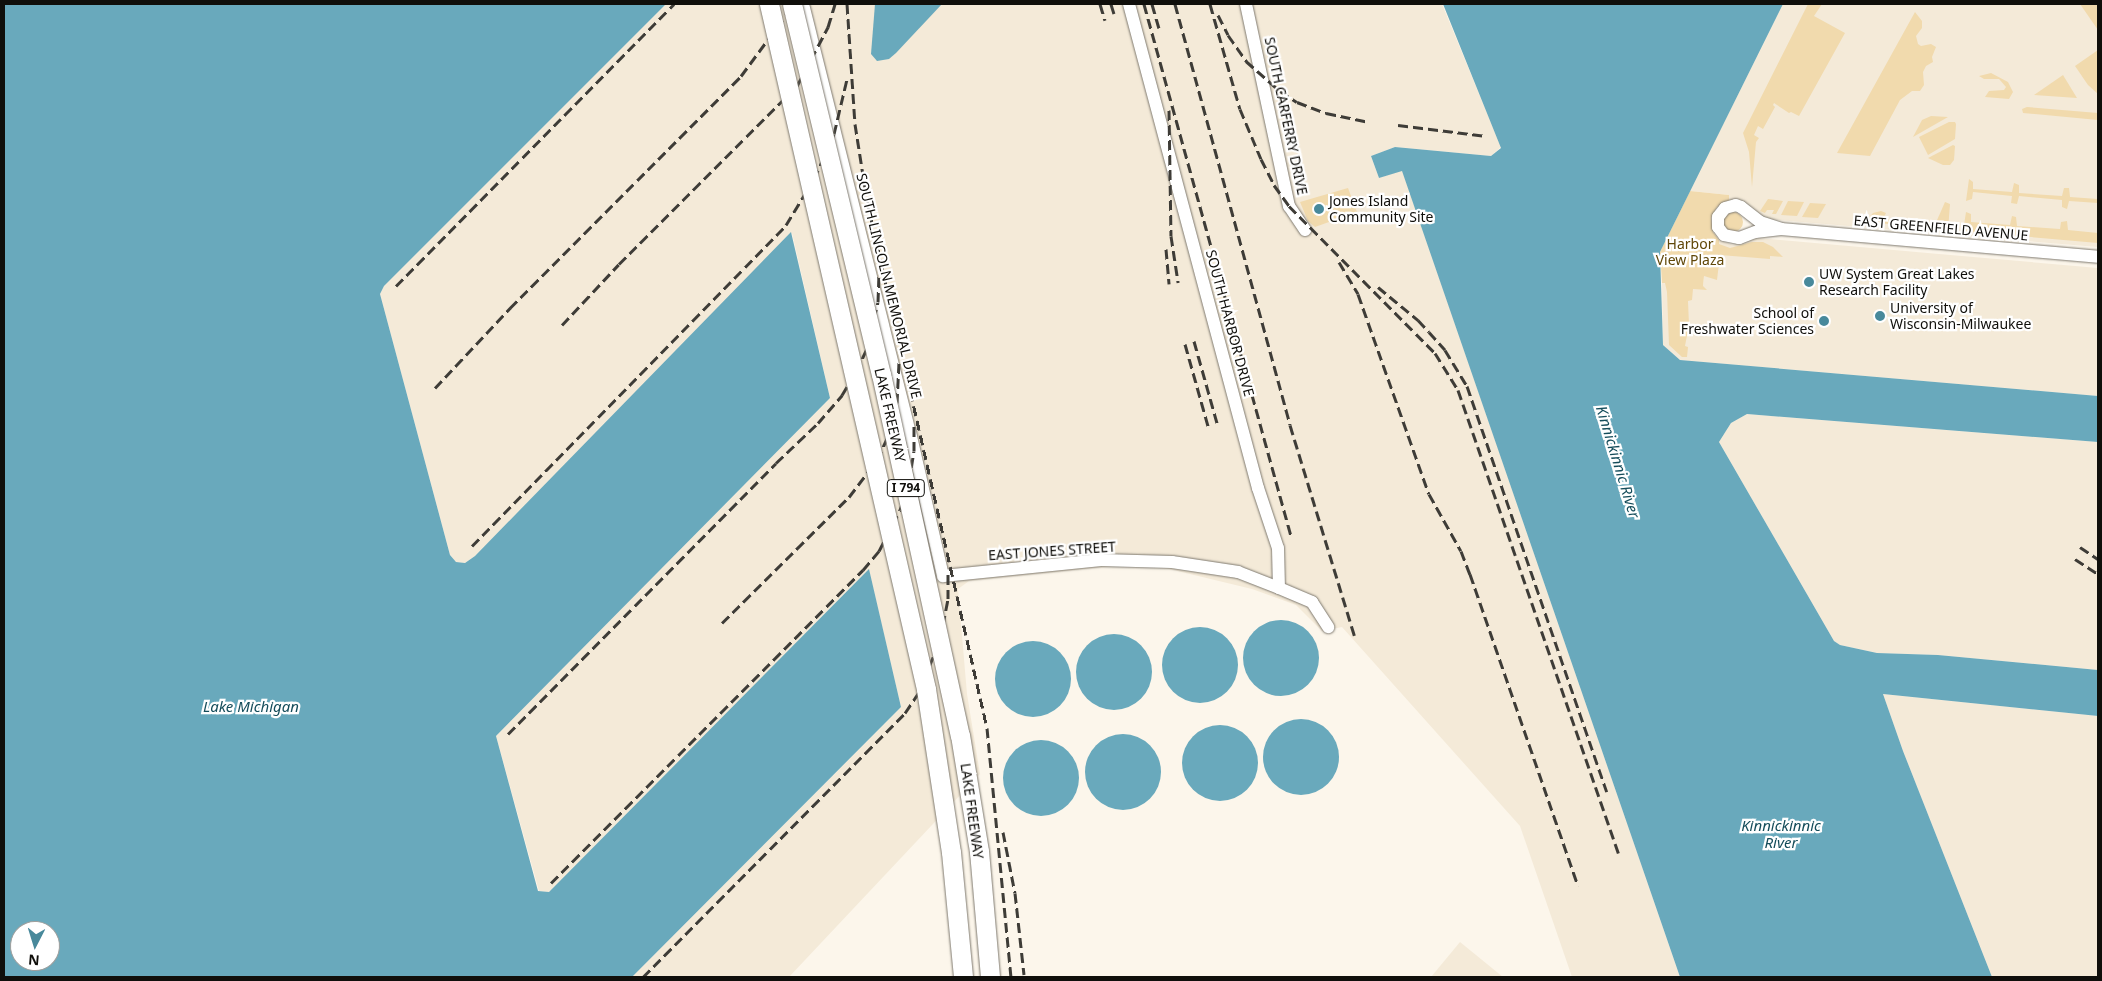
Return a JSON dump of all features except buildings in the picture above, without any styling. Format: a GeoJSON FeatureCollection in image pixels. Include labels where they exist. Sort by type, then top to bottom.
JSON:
{"type":"FeatureCollection","features":[{"type":"Feature","properties":{"kind":"highway","name":"LAKE FREEWAY"},"geometry":{"type":"LineString","coordinates":[[769,4],[926,689],[951,852],[963,977]]}},
{"type":"Feature","properties":{"kind":"highway","name":"LAKE FREEWAY"},"geometry":{"type":"LineString","coordinates":[[792,4],[881,374],[960,735],[979,851],[990,977]]}},
{"type":"Feature","properties":{"kind":"street","name":"SOUTH LINCOLN MEMORIAL DRIVE"},"geometry":{"type":"LineString","coordinates":[[803,4],[908,423],[943,576]]}},
{"type":"Feature","properties":{"kind":"street","name":"SOUTH HARBOR DRIVE"},"geometry":{"type":"LineString","coordinates":[[1129,4],[1258,488],[1278,548],[1279,588]]}},
{"type":"Feature","properties":{"kind":"street","name":"SOUTH CARFERRY DRIVE"},"geometry":{"type":"LineString","coordinates":[[1246,4],[1289,206],[1305,230]]}},
{"type":"Feature","properties":{"kind":"street","name":"EAST GREENFIELD AVENUE"},"geometry":{"type":"LineString","coordinates":[[1781,229],[2098,257]]}},
{"type":"Feature","properties":{"kind":"street","name":"EAST JONES STREET"},"geometry":{"type":"LineString","coordinates":[[943,576],[1101,560],[1172,562],[1238,572],[1279,588]]}},
{"type":"Feature","properties":{"kind":"street"},"geometry":{"type":"LineString","coordinates":[[1279,588],[1312,602],[1328,627]]}},
{"type":"Feature","properties":{"kind":"shaded area"},"geometry":{"type":"Polygon","coordinates":[[[666,4],[1442,4],[1501,147],[1491,156],[1395,147],[1371,156],[1379,178],[1402,170],[1680,977],[1572,977],[1520,826],[1342,627],[1322,631],[1296,605],[1252,589],[1165,568],[1131,565],[969,581],[958,589],[967,694],[980,774],[789,977],[632,977],[901,707],[869,570],[549,892],[539,891],[496,736],[830,398],[792,233],[475,556],[465,563],[456,562],[450,555],[380,294],[384,286],[666,4]]]}},
{"type":"Feature","properties":{"kind":"shaded area"},"geometry":{"type":"Polygon","coordinates":[[[1783,4],[2098,4],[2098,247],[1767,219],[1729,201],[1729,195],[1690,191],[1783,4]]]}},
{"type":"Feature","properties":{"kind":"shaded area","name":"University of Wisconsin-Milwaukee"},"geometry":{"type":"Polygon","coordinates":[[[1757,238],[2098,268],[2098,396],[1680,360],[1663,345],[1662,283],[1703,286],[1704,276],[1716,277],[1719,240],[1733,245],[1757,238]]]}},
{"type":"Feature","properties":{"kind":"shaded area"},"geometry":{"type":"Polygon","coordinates":[[[1747,414],[2098,442],[2098,670],[1938,655],[1877,653],[1840,645],[1834,641],[1719,442],[1731,423],[1747,414]]]}},
{"type":"Feature","properties":{"kind":"shaded area"},"geometry":{"type":"Polygon","coordinates":[[[1883,694],[2098,716],[2098,977],[1992,977],[1903,751],[1883,694]]]}},
{"type":"Feature","properties":{"kind":"shaded area"},"geometry":{"type":"Polygon","coordinates":[[[1460,942],[1503,977],[1431,977],[1460,942]]]}},
{"type":"Feature","properties":{"kind":"green space"},"geometry":{"type":"Polygon","coordinates":[[[1808,4],[1822,4],[1814,16],[1845,33],[1799,116],[1791,112],[1789,113],[1774,103],[1775,107],[1763,129],[1758,126],[1754,135],[1759,138],[1756,142],[1752,187],[1749,152],[1743,133],[1808,4]]]}},
{"type":"Feature","properties":{"kind":"green space"},"geometry":{"type":"Polygon","coordinates":[[[2080,4],[2098,4],[2098,30],[2080,4]]]}},
{"type":"Feature","properties":{"kind":"green space"},"geometry":{"type":"Polygon","coordinates":[[[1915,12],[1922,21],[1922,28],[1916,36],[1918,44],[1921,46],[1931,44],[1936,47],[1932,57],[1933,62],[1926,66],[1923,72],[1924,85],[1920,91],[1912,91],[1900,100],[1870,156],[1837,153],[1915,12]]]}},
{"type":"Feature","properties":{"kind":"green space"},"geometry":{"type":"Polygon","coordinates":[[[2098,50],[2098,94],[2088,85],[2075,66],[2098,50]]]}},
{"type":"Feature","properties":{"kind":"green space"},"geometry":{"type":"Polygon","coordinates":[[[1991,73],[2008,82],[2013,92],[2009,99],[1985,97],[1989,91],[2004,90],[2006,87],[1999,79],[1984,79],[1979,76],[1991,73]]]}},
{"type":"Feature","properties":{"kind":"green space"},"geometry":{"type":"Polygon","coordinates":[[[2063,75],[2077,98],[2034,95],[2063,75]]]}},
{"type":"Feature","properties":{"kind":"green space"},"geometry":{"type":"Polygon","coordinates":[[[2027,107],[2098,113],[2098,120],[2023,113],[2022,109],[2027,107]]]}},
{"type":"Feature","properties":{"kind":"green space"},"geometry":{"type":"Polygon","coordinates":[[[1931,116],[1948,117],[1913,137],[1922,120],[1931,116]]]}},
{"type":"Feature","properties":{"kind":"green space"},"geometry":{"type":"Polygon","coordinates":[[[1949,122],[1955,122],[1956,124],[1955,139],[1928,155],[1919,137],[1949,122]]]}},
{"type":"Feature","properties":{"kind":"green space"},"geometry":{"type":"Polygon","coordinates":[[[1953,145],[1955,146],[1954,160],[1950,165],[1943,165],[1928,158],[1953,145]]]}},
{"type":"Feature","properties":{"kind":"green space"},"geometry":{"type":"Polygon","coordinates":[[[1969,179],[1973,182],[1973,189],[2012,192],[2014,183],[2019,185],[2019,193],[2062,196],[2064,188],[2069,188],[2070,197],[2098,199],[2098,203],[2069,201],[2067,209],[2062,207],[2062,200],[2019,196],[2017,204],[2011,203],[2012,196],[1973,192],[1972,199],[1966,201],[1969,179]]]}},
{"type":"Feature","properties":{"kind":"green space"},"geometry":{"type":"Polygon","coordinates":[[[1348,188],[1357,212],[1315,227],[1308,221],[1300,202],[1348,188]]]}},
{"type":"Feature","properties":{"kind":"green space","name":"Harbor View Plaza"},"geometry":{"type":"Polygon","coordinates":[[[1690,191],[1729,195],[1729,201],[1717,207],[1711,218],[1713,232],[1719,240],[1719,244],[1730,248],[1752,242],[1763,242],[1773,247],[1783,257],[1770,256],[1770,259],[1720,255],[1717,280],[1704,276],[1703,286],[1707,290],[1693,289],[1692,300],[1688,301],[1689,325],[1685,346],[1688,347],[1687,357],[1682,357],[1669,345],[1667,292],[1665,283],[1662,283],[1660,252],[1690,191]]]}},
{"type":"Feature","properties":{"kind":"green space"},"geometry":{"type":"Polygon","coordinates":[[[1768,199],[1783,201],[1776,214],[1772,214],[1774,210],[1767,210],[1765,213],[1760,211],[1768,199]]]}},
{"type":"Feature","properties":{"kind":"green space"},"geometry":{"type":"Polygon","coordinates":[[[1788,201],[1804,202],[1797,216],[1781,215],[1788,201]]]}},
{"type":"Feature","properties":{"kind":"green space"},"geometry":{"type":"Polygon","coordinates":[[[1945,202],[1950,204],[1948,230],[1937,229],[1934,227],[1945,202]]]}},
{"type":"Feature","properties":{"kind":"green space"},"geometry":{"type":"Polygon","coordinates":[[[1810,203],[1826,204],[1818,218],[1802,217],[1810,203]]]}},
{"type":"Feature","properties":{"kind":"green space"},"geometry":{"type":"Polygon","coordinates":[[[1881,211],[1886,213],[1884,217],[1896,223],[1898,218],[1916,227],[1908,226],[1904,223],[1901,225],[1877,223],[1877,219],[1869,219],[1868,223],[1865,222],[1873,213],[1881,211]]]}},
{"type":"Feature","properties":{"kind":"green space"},"geometry":{"type":"Polygon","coordinates":[[[1729,212],[1737,212],[1743,218],[1743,226],[1737,232],[1729,232],[1723,226],[1723,218],[1729,212]]]}},
{"type":"Feature","properties":{"kind":"green space"},"geometry":{"type":"Polygon","coordinates":[[[1966,212],[1971,214],[1971,222],[2010,225],[2012,216],[2016,217],[2017,226],[2060,229],[2061,222],[2067,221],[2068,230],[2098,233],[2098,243],[1963,231],[1966,212]]]}},
{"type":"Feature","properties":{"kind":"water","name":"Lake Michigan"},"geometry":{"type":"Polygon","coordinates":[[[4,4],[666,4],[384,286],[380,294],[450,555],[456,562],[465,563],[475,556],[791,232],[830,398],[496,736],[538,891],[549,892],[869,569],[901,707],[632,977],[4,977],[4,4]]]}},
{"type":"Feature","properties":{"kind":"water"},"geometry":{"type":"Polygon","coordinates":[[[875,4],[942,4],[896,53],[889,59],[877,61],[871,54],[875,4]]]}},
{"type":"Feature","properties":{"kind":"water","name":"Kinnickinnic River"},"geometry":{"type":"Polygon","coordinates":[[[1443,4],[1783,4],[1660,252],[1663,345],[1680,360],[2098,396],[2098,442],[1747,414],[1731,423],[1719,442],[1834,641],[1840,645],[1877,653],[1938,655],[2098,670],[2098,716],[1883,694],[1903,751],[1992,977],[1680,977],[1402,171],[1379,178],[1371,156],[1395,147],[1491,156],[1501,148],[1443,4]]]}},
{"type":"Feature","properties":{"kind":"water"},"geometry":{"type":"Polygon","coordinates":[[[1274,620],[1288,620],[1302,626],[1313,637],[1319,651],[1316,673],[1308,685],[1288,696],[1274,696],[1260,690],[1249,679],[1243,665],[1243,651],[1249,637],[1260,626],[1274,620]]]}},
{"type":"Feature","properties":{"kind":"water"},"geometry":{"type":"Polygon","coordinates":[[[1193,627],[1207,627],[1221,633],[1232,644],[1238,658],[1235,680],[1227,692],[1207,703],[1193,703],[1179,697],[1168,686],[1162,672],[1162,658],[1168,644],[1179,633],[1193,627]]]}},
{"type":"Feature","properties":{"kind":"water"},"geometry":{"type":"Polygon","coordinates":[[[1107,634],[1121,634],[1135,640],[1146,651],[1152,665],[1149,687],[1141,699],[1121,710],[1107,710],[1093,704],[1082,693],[1076,679],[1076,665],[1082,651],[1093,640],[1107,634]]]}},
{"type":"Feature","properties":{"kind":"water"},"geometry":{"type":"Polygon","coordinates":[[[1026,641],[1040,641],[1054,647],[1065,658],[1071,672],[1068,694],[1060,706],[1040,717],[1026,717],[1012,711],[1001,700],[995,686],[995,672],[1001,658],[1012,647],[1026,641]]]}},
{"type":"Feature","properties":{"kind":"water"},"geometry":{"type":"Polygon","coordinates":[[[1294,719],[1308,719],[1322,725],[1333,736],[1339,750],[1336,772],[1328,784],[1308,795],[1294,795],[1280,789],[1269,778],[1263,764],[1263,750],[1269,736],[1280,725],[1294,719]]]}},
{"type":"Feature","properties":{"kind":"water"},"geometry":{"type":"Polygon","coordinates":[[[1213,725],[1227,725],[1241,731],[1252,742],[1258,756],[1255,778],[1247,790],[1227,801],[1213,801],[1199,795],[1188,784],[1182,770],[1182,756],[1188,742],[1199,731],[1213,725]]]}},
{"type":"Feature","properties":{"kind":"water"},"geometry":{"type":"Polygon","coordinates":[[[1116,734],[1130,734],[1144,740],[1155,751],[1161,765],[1158,787],[1150,799],[1130,810],[1116,810],[1102,804],[1091,793],[1085,779],[1085,765],[1091,751],[1102,740],[1116,734]]]}},
{"type":"Feature","properties":{"kind":"water"},"geometry":{"type":"Polygon","coordinates":[[[1034,740],[1048,740],[1062,746],[1073,757],[1079,771],[1076,793],[1068,805],[1048,816],[1034,816],[1020,810],[1009,799],[1003,785],[1003,771],[1009,757],[1020,746],[1034,740]]]}},
{"type":"Feature","properties":{"kind":"railway"},"geometry":{"type":"LineString","coordinates":[[396,286],[674,4]]}},
{"type":"Feature","properties":{"kind":"railway"},"geometry":{"type":"LineString","coordinates":[[435,388],[510,308],[741,76],[794,4]]}},
{"type":"Feature","properties":{"kind":"railway"},"geometry":{"type":"LineString","coordinates":[[562,325],[619,264],[797,86],[828,27],[835,4]]}},
{"type":"Feature","properties":{"kind":"railway"},"geometry":{"type":"LineString","coordinates":[[847,4],[855,124],[867,201],[987,728],[1011,976]]}},
{"type":"Feature","properties":{"kind":"railway"},"geometry":{"type":"LineString","coordinates":[[1100,4],[1105,20]]}},
{"type":"Feature","properties":{"kind":"railway"},"geometry":{"type":"LineString","coordinates":[[1111,4],[1115,17]]}},
{"type":"Feature","properties":{"kind":"railway"},"geometry":{"type":"LineString","coordinates":[[1144,4],[1291,536]]}},
{"type":"Feature","properties":{"kind":"railway"},"geometry":{"type":"LineString","coordinates":[[1152,4],[1159,28]]}},
{"type":"Feature","properties":{"kind":"railway"},"geometry":{"type":"LineString","coordinates":[[1175,4],[1290,425],[1355,637]]}},
{"type":"Feature","properties":{"kind":"railway"},"geometry":{"type":"LineString","coordinates":[[1210,4],[1240,109],[1274,185],[1289,206],[1435,353],[1458,390],[1619,856]]}},
{"type":"Feature","properties":{"kind":"railway"},"geometry":{"type":"LineString","coordinates":[[1218,15],[1228,35],[1246,61],[1280,91],[1297,102],[1326,113],[1369,122]]}},
{"type":"Feature","properties":{"kind":"railway"},"geometry":{"type":"LineString","coordinates":[[472,546],[786,225],[814,179],[834,134],[847,79]]}},
{"type":"Feature","properties":{"kind":"railway"},"geometry":{"type":"LineString","coordinates":[[1169,110],[1171,236],[1178,282]]}},
{"type":"Feature","properties":{"kind":"railway"},"geometry":{"type":"LineString","coordinates":[[1398,125],[1486,136]]}},
{"type":"Feature","properties":{"kind":"railway"},"geometry":{"type":"LineString","coordinates":[[1166,249],[1169,284]]}},
{"type":"Feature","properties":{"kind":"railway"},"geometry":{"type":"LineString","coordinates":[[1339,262],[1358,294],[1429,494],[1461,551],[1470,574],[1578,886]]}},
{"type":"Feature","properties":{"kind":"railway"},"geometry":{"type":"LineString","coordinates":[[508,734],[776,463],[818,423],[842,395],[856,372],[867,348],[878,302],[879,275]]}},
{"type":"Feature","properties":{"kind":"railway"},"geometry":{"type":"LineString","coordinates":[[1378,287],[1418,320],[1429,332],[1445,350],[1467,386],[1607,792]]}},
{"type":"Feature","properties":{"kind":"railway"},"geometry":{"type":"LineString","coordinates":[[1194,341],[1217,423]]}},
{"type":"Feature","properties":{"kind":"railway"},"geometry":{"type":"LineString","coordinates":[[1185,344],[1208,426]]}},
{"type":"Feature","properties":{"kind":"railway"},"geometry":{"type":"LineString","coordinates":[[722,623],[849,497],[877,460],[889,434],[897,403],[899,362]]}},
{"type":"Feature","properties":{"kind":"railway"},"geometry":{"type":"LineString","coordinates":[[551,883],[863,570],[879,551],[900,510],[909,482],[914,451],[914,426]]}},
{"type":"Feature","properties":{"kind":"railway"},"geometry":{"type":"LineString","coordinates":[[2080,547],[2098,559]]}},
{"type":"Feature","properties":{"kind":"railway"},"geometry":{"type":"LineString","coordinates":[[2075,559],[2098,574]]}},
{"type":"Feature","properties":{"kind":"railway"},"geometry":{"type":"LineString","coordinates":[[643,977],[905,713],[918,694],[940,640],[948,599],[948,571]]}},
{"type":"Feature","properties":{"kind":"railway"},"geometry":{"type":"LineString","coordinates":[[1003,832],[1015,893],[1024,975]]}},
{"type":"Feature","properties":{"kind":"place","name":"Jones Island Community Site"},"geometry":{"type":"Point","coordinates":[1319,209]}},
{"type":"Feature","properties":{"kind":"place","name":"UW System Great Lakes Research Facility"},"geometry":{"type":"Point","coordinates":[1809,282]}},
{"type":"Feature","properties":{"kind":"place","name":"University of Wisconsin-Milwaukee"},"geometry":{"type":"Point","coordinates":[1880,316]}},
{"type":"Feature","properties":{"kind":"place","name":"School of Freshwater Sciences"},"geometry":{"type":"Point","coordinates":[1824,321]}}]}
